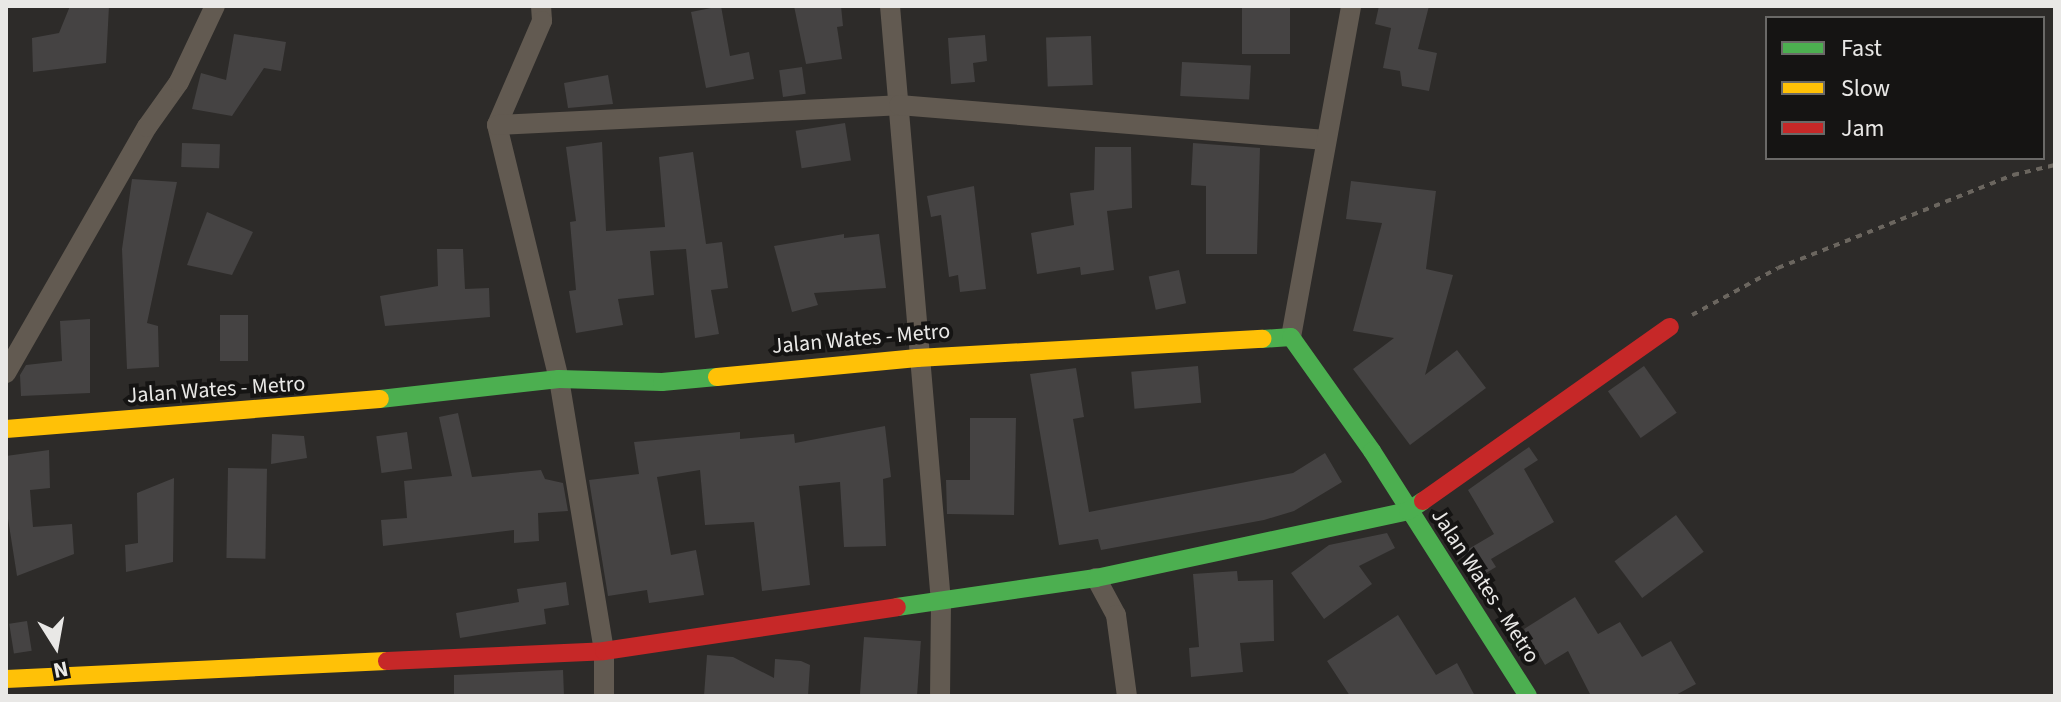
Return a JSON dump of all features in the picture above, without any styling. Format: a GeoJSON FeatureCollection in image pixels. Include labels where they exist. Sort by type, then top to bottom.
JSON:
{"type":"FeatureCollection","features":[{"type":"Feature","properties":{"kind":"street"},"geometry":{"type":"LineString","coordinates":[[6,373],[147,127],[179,82],[215,6]]}},
{"type":"Feature","properties":{"kind":"street"},"geometry":{"type":"LineString","coordinates":[[541,6],[542,21],[497,125],[559,379],[604,651],[604,696]]}},
{"type":"Feature","properties":{"kind":"street"},"geometry":{"type":"LineString","coordinates":[[890,6],[917,358],[941,602],[940,696]]}},
{"type":"Feature","properties":{"kind":"street"},"geometry":{"type":"LineString","coordinates":[[1291,337],[1323,140],[1351,6]]}},
{"type":"Feature","properties":{"kind":"street"},"geometry":{"type":"LineString","coordinates":[[497,125],[899,105],[1323,140]]}},
{"type":"Feature","properties":{"kind":"street"},"geometry":{"type":"LineString","coordinates":[[6,679],[604,651],[1096,578],[1408,511],[1670,327]]}},
{"type":"Feature","properties":{"kind":"street","name":"Jalan Wates - Metro"},"geometry":{"type":"LineString","coordinates":[[6,429],[299,408],[559,379],[662,382],[917,358],[1291,337],[1528,696]]}},
{"type":"Feature","properties":{"kind":"street"},"geometry":{"type":"LineString","coordinates":[[1096,578],[1116,615],[1127,696]]}},
{"type":"Feature","properties":{"kind":"path"},"geometry":{"type":"LineString","coordinates":[[1670,327],[1778,268],[2013,175],[2055,165]]}},
{"type":"Feature","properties":{"kind":"building"},"geometry":{"type":"Polygon","coordinates":[[[70,6],[109,6],[106,63],[33,72],[32,38],[59,33],[70,6]]]}},
{"type":"Feature","properties":{"kind":"building"},"geometry":{"type":"Polygon","coordinates":[[[721,6],[730,56],[749,52],[754,79],[706,88],[691,12],[721,6]]]}},
{"type":"Feature","properties":{"kind":"building"},"geometry":{"type":"Polygon","coordinates":[[[794,6],[841,6],[843,26],[837,27],[842,59],[806,64],[794,6]]]}},
{"type":"Feature","properties":{"kind":"building"},"geometry":{"type":"Polygon","coordinates":[[[1242,6],[1290,6],[1290,54],[1242,54],[1242,6]]]}},
{"type":"Feature","properties":{"kind":"building"},"geometry":{"type":"Polygon","coordinates":[[[1379,6],[1429,6],[1418,49],[1437,53],[1429,91],[1402,86],[1400,71],[1383,68],[1391,28],[1375,24],[1379,6]]]}},
{"type":"Feature","properties":{"kind":"building"},"geometry":{"type":"Polygon","coordinates":[[[234,34],[286,42],[281,71],[264,68],[232,116],[192,109],[201,73],[226,80],[234,34]]]}},
{"type":"Feature","properties":{"kind":"building"},"geometry":{"type":"Polygon","coordinates":[[[985,35],[987,61],[973,63],[975,82],[951,84],[948,38],[985,35]]]}},
{"type":"Feature","properties":{"kind":"building"},"geometry":{"type":"Polygon","coordinates":[[[1091,36],[1093,85],[1048,87],[1046,38],[1091,36]]]}},
{"type":"Feature","properties":{"kind":"building"},"geometry":{"type":"Polygon","coordinates":[[[1182,62],[1251,66],[1249,100],[1180,96],[1182,62]]]}},
{"type":"Feature","properties":{"kind":"building"},"geometry":{"type":"Polygon","coordinates":[[[802,67],[806,94],[783,97],[779,70],[802,67]]]}},
{"type":"Feature","properties":{"kind":"building"},"geometry":{"type":"Polygon","coordinates":[[[608,75],[613,104],[568,108],[564,83],[608,75]]]}},
{"type":"Feature","properties":{"kind":"building"},"geometry":{"type":"Polygon","coordinates":[[[845,123],[851,161],[802,168],[796,131],[845,123]]]}},
{"type":"Feature","properties":{"kind":"building"},"geometry":{"type":"Polygon","coordinates":[[[602,142],[606,231],[665,227],[659,157],[693,152],[706,244],[722,242],[728,288],[711,290],[719,334],[695,338],[686,249],[650,251],[654,295],[618,299],[623,325],[576,333],[569,291],[576,290],[570,222],[576,221],[566,147],[602,142]]]}},
{"type":"Feature","properties":{"kind":"building"},"geometry":{"type":"Polygon","coordinates":[[[182,143],[220,144],[219,168],[181,167],[182,143]]]}},
{"type":"Feature","properties":{"kind":"building"},"geometry":{"type":"Polygon","coordinates":[[[1193,143],[1260,148],[1257,254],[1206,254],[1206,186],[1191,185],[1193,143]]]}},
{"type":"Feature","properties":{"kind":"building"},"geometry":{"type":"Polygon","coordinates":[[[1095,147],[1131,147],[1132,208],[1107,211],[1114,270],[1081,275],[1080,267],[1037,274],[1031,233],[1074,225],[1070,193],[1094,190],[1095,147]]]}},
{"type":"Feature","properties":{"kind":"building"},"geometry":{"type":"Polygon","coordinates":[[[132,179],[177,182],[147,323],[158,326],[159,367],[127,369],[122,249],[132,179]]]}},
{"type":"Feature","properties":{"kind":"building"},"geometry":{"type":"Polygon","coordinates":[[[1351,181],[1436,191],[1426,269],[1453,275],[1425,375],[1457,350],[1486,388],[1410,445],[1353,369],[1394,338],[1353,331],[1382,223],[1346,219],[1351,181]]]}},
{"type":"Feature","properties":{"kind":"building"},"geometry":{"type":"Polygon","coordinates":[[[974,186],[986,289],[960,292],[958,275],[949,277],[941,215],[931,217],[927,196],[974,186]]]}},
{"type":"Feature","properties":{"kind":"building"},"geometry":{"type":"Polygon","coordinates":[[[207,212],[253,232],[232,275],[187,265],[207,212]]]}},
{"type":"Feature","properties":{"kind":"building"},"geometry":{"type":"Polygon","coordinates":[[[844,234],[844,238],[879,234],[886,288],[814,293],[818,305],[792,312],[774,246],[844,234]]]}},
{"type":"Feature","properties":{"kind":"building"},"geometry":{"type":"Polygon","coordinates":[[[437,249],[463,249],[465,289],[489,288],[490,317],[385,326],[380,296],[438,286],[437,249]]]}},
{"type":"Feature","properties":{"kind":"building"},"geometry":{"type":"Polygon","coordinates":[[[1179,270],[1186,303],[1156,310],[1149,276],[1179,270]]]}},
{"type":"Feature","properties":{"kind":"building"},"geometry":{"type":"Polygon","coordinates":[[[220,315],[248,315],[248,361],[220,361],[220,315]]]}},
{"type":"Feature","properties":{"kind":"building"},"geometry":{"type":"Polygon","coordinates":[[[90,319],[90,393],[21,396],[20,375],[26,365],[62,361],[60,321],[90,319]]]}},
{"type":"Feature","properties":{"kind":"building"},"geometry":{"type":"Polygon","coordinates":[[[1198,366],[1201,403],[1134,409],[1131,372],[1198,366]]]}},
{"type":"Feature","properties":{"kind":"building"},"geometry":{"type":"Polygon","coordinates":[[[1644,366],[1677,413],[1641,438],[1608,391],[1644,366]]]}},
{"type":"Feature","properties":{"kind":"building"},"geometry":{"type":"Polygon","coordinates":[[[1076,368],[1084,417],[1073,419],[1089,512],[1293,473],[1325,453],[1342,482],[1294,511],[1264,520],[1101,550],[1098,539],[1059,545],[1030,374],[1076,368]]]}},
{"type":"Feature","properties":{"kind":"building"},"geometry":{"type":"Polygon","coordinates":[[[458,413],[472,477],[541,470],[545,479],[563,483],[568,511],[538,513],[539,541],[514,543],[514,530],[383,546],[381,520],[407,518],[404,481],[452,476],[439,417],[458,413]]]}},
{"type":"Feature","properties":{"kind":"building"},"geometry":{"type":"Polygon","coordinates":[[[970,418],[1016,418],[1014,515],[947,514],[946,480],[970,480],[970,418]]]}},
{"type":"Feature","properties":{"kind":"building"},"geometry":{"type":"Polygon","coordinates":[[[885,426],[891,477],[883,479],[886,546],[844,547],[840,482],[799,486],[810,585],[762,591],[754,522],[705,525],[700,470],[657,477],[671,555],[696,550],[704,595],[649,603],[647,590],[608,596],[589,480],[639,474],[634,442],[740,432],[740,439],[794,434],[795,443],[885,426]]]}},
{"type":"Feature","properties":{"kind":"building"},"geometry":{"type":"Polygon","coordinates":[[[407,432],[412,469],[381,473],[376,436],[407,432]]]}},
{"type":"Feature","properties":{"kind":"building"},"geometry":{"type":"Polygon","coordinates":[[[272,434],[304,436],[307,458],[271,464],[272,434]]]}},
{"type":"Feature","properties":{"kind":"building"},"geometry":{"type":"Polygon","coordinates":[[[1529,447],[1538,460],[1524,469],[1554,522],[1491,559],[1496,567],[1476,579],[1460,554],[1494,534],[1468,490],[1529,447]]]}},
{"type":"Feature","properties":{"kind":"building"},"geometry":{"type":"Polygon","coordinates":[[[49,450],[50,488],[30,490],[33,527],[72,524],[74,554],[17,576],[6,506],[6,456],[49,450]]]}},
{"type":"Feature","properties":{"kind":"building"},"geometry":{"type":"Polygon","coordinates":[[[228,468],[267,469],[265,559],[226,558],[228,468]]]}},
{"type":"Feature","properties":{"kind":"building"},"geometry":{"type":"Polygon","coordinates":[[[174,478],[173,562],[126,572],[125,545],[138,543],[137,493],[174,478]]]}},
{"type":"Feature","properties":{"kind":"building"},"geometry":{"type":"Polygon","coordinates":[[[1676,515],[1704,552],[1642,598],[1615,561],[1676,515]]]}},
{"type":"Feature","properties":{"kind":"building"},"geometry":{"type":"Polygon","coordinates":[[[1387,533],[1395,548],[1359,566],[1372,584],[1324,619],[1291,573],[1329,545],[1387,533]]]}},
{"type":"Feature","properties":{"kind":"building"},"geometry":{"type":"Polygon","coordinates":[[[1237,571],[1238,581],[1273,580],[1274,641],[1240,643],[1243,672],[1191,677],[1189,648],[1199,647],[1193,574],[1237,571]]]}},
{"type":"Feature","properties":{"kind":"building"},"geometry":{"type":"Polygon","coordinates":[[[566,582],[569,605],[544,609],[546,624],[460,638],[456,613],[519,602],[517,589],[566,582]]]}},
{"type":"Feature","properties":{"kind":"building"},"geometry":{"type":"Polygon","coordinates":[[[1575,597],[1598,634],[1620,622],[1642,657],[1671,641],[1696,684],[1674,696],[1591,696],[1568,651],[1545,665],[1524,629],[1575,597]]]}},
{"type":"Feature","properties":{"kind":"building"},"geometry":{"type":"Polygon","coordinates":[[[1398,615],[1436,675],[1457,663],[1475,696],[1350,696],[1327,661],[1398,615]]]}},
{"type":"Feature","properties":{"kind":"building"},"geometry":{"type":"Polygon","coordinates":[[[27,621],[32,651],[14,653],[9,624],[27,621]]]}},
{"type":"Feature","properties":{"kind":"building"},"geometry":{"type":"Polygon","coordinates":[[[864,637],[921,641],[917,696],[860,696],[864,637]]]}},
{"type":"Feature","properties":{"kind":"building"},"geometry":{"type":"Polygon","coordinates":[[[707,655],[733,657],[774,678],[775,659],[801,661],[810,665],[808,696],[704,696],[707,655]]]}},
{"type":"Feature","properties":{"kind":"building"},"geometry":{"type":"Polygon","coordinates":[[[563,670],[564,696],[454,696],[454,675],[563,670]]]}},
{"type":"Feature","properties":{"kind":"traffic: fast"},"geometry":{"type":"LineString","coordinates":[[1262,339],[1291,337],[1372,451],[1528,696]]}},
{"type":"Feature","properties":{"kind":"traffic: fast"},"geometry":{"type":"LineString","coordinates":[[380,399],[559,379],[662,382],[717,377]]}},
{"type":"Feature","properties":{"kind":"traffic: fast"},"geometry":{"type":"LineString","coordinates":[[897,607],[1096,578],[1408,511],[1423,501]]}},
{"type":"Feature","properties":{"kind":"traffic: slow"},"geometry":{"type":"LineString","coordinates":[[717,377],[917,358],[1262,339]]}},
{"type":"Feature","properties":{"kind":"traffic: slow"},"geometry":{"type":"LineString","coordinates":[[6,429],[380,399]]}},
{"type":"Feature","properties":{"kind":"traffic: slow"},"geometry":{"type":"LineString","coordinates":[[6,679],[387,661]]}},
{"type":"Feature","properties":{"kind":"traffic: jam"},"geometry":{"type":"LineString","coordinates":[[1423,501],[1670,327]]}},
{"type":"Feature","properties":{"kind":"traffic: jam"},"geometry":{"type":"LineString","coordinates":[[387,661],[604,651],[897,607]]}}]}
